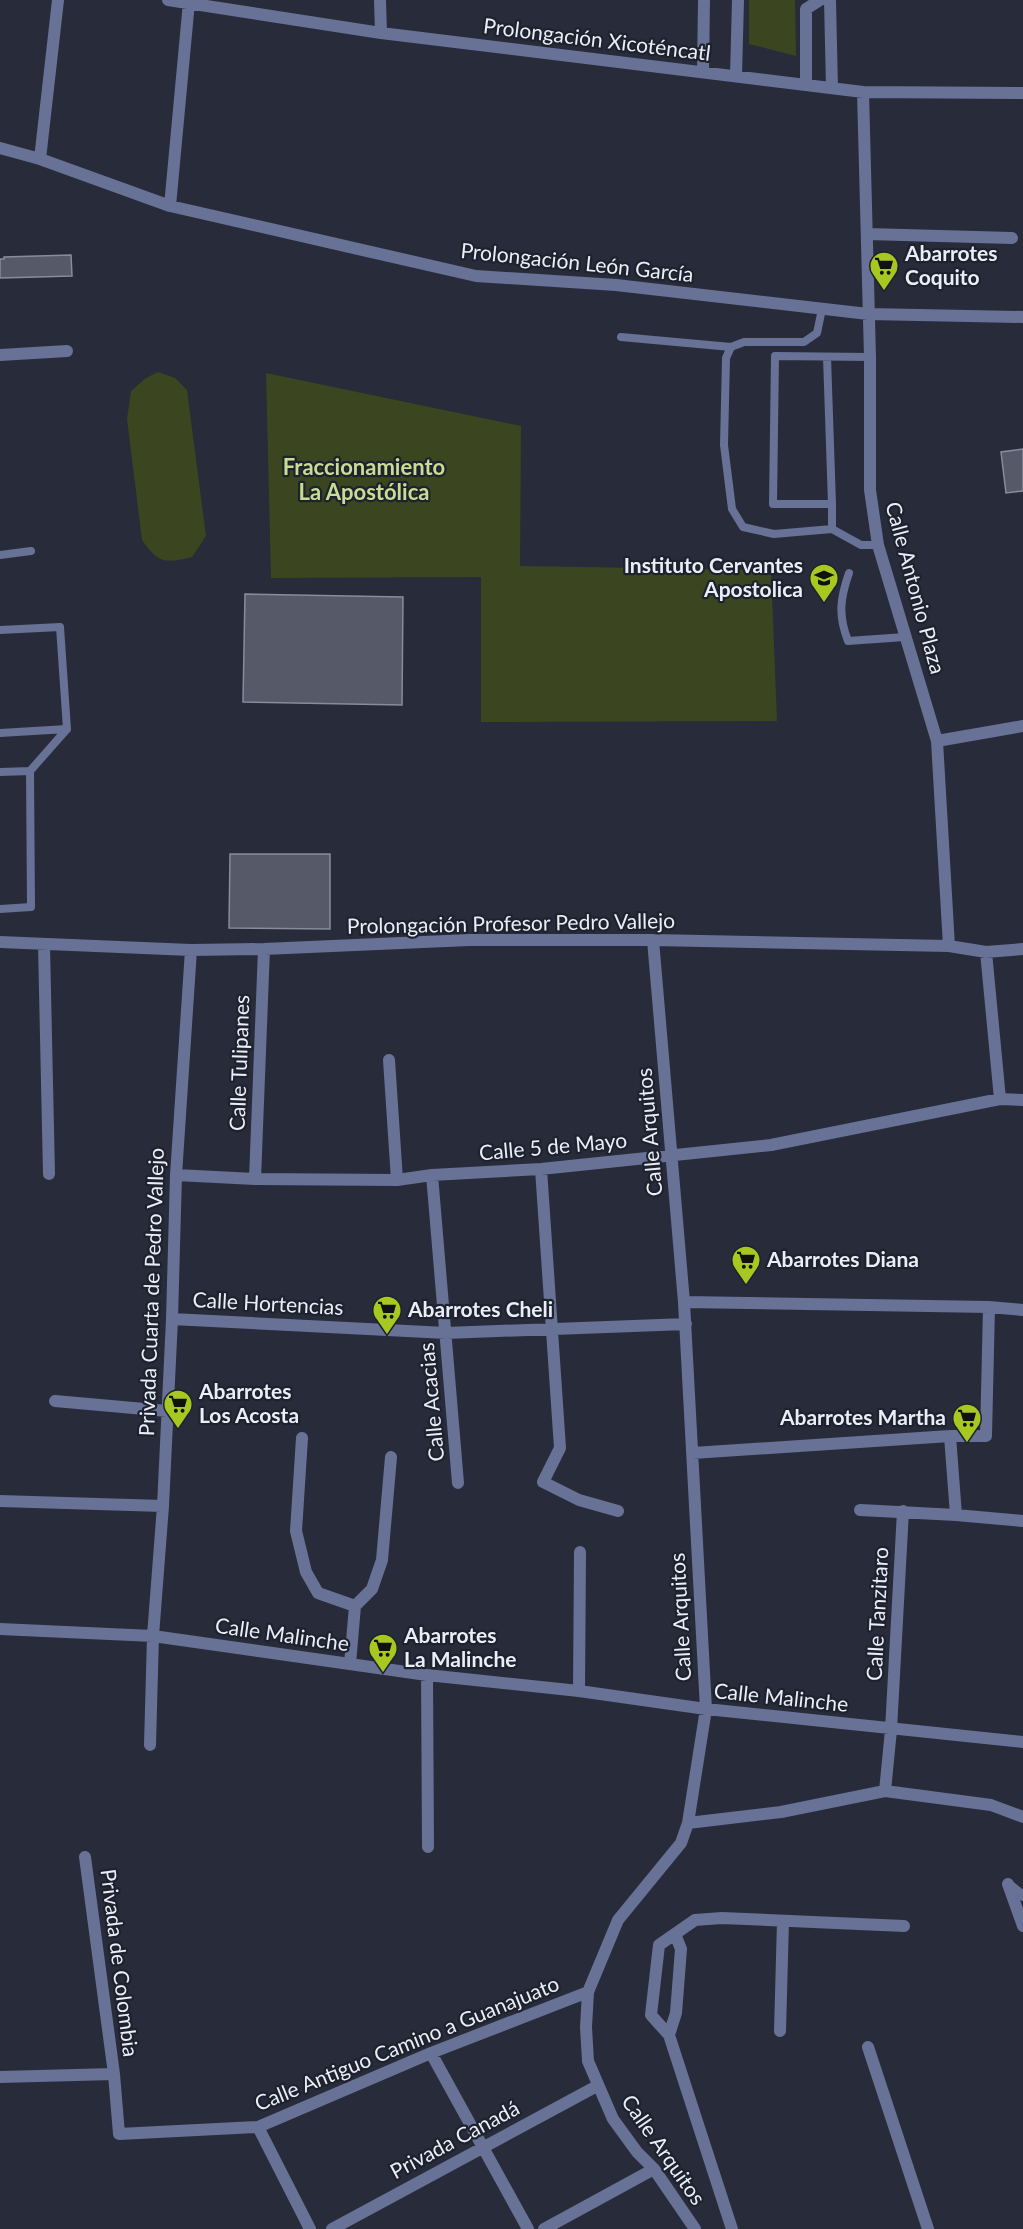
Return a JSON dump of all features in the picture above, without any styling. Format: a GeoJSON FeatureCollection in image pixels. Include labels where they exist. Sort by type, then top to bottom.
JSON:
{"type":"FeatureCollection","features":[{"type":"Feature","properties":{"kind":"street"},"geometry":{"type":"LineString","coordinates":[[40,159],[58,0]]}},
{"type":"Feature","properties":{"kind":"street","name":"Prolongación Xicoténcatl"},"geometry":{"type":"LineString","coordinates":[[168,0],[381,33],[863,92],[1023,93]]}},
{"type":"Feature","properties":{"kind":"street"},"geometry":{"type":"LineString","coordinates":[[380,0],[381,33]]}},
{"type":"Feature","properties":{"kind":"street"},"geometry":{"type":"LineString","coordinates":[[702,72],[704,0]]}},
{"type":"Feature","properties":{"kind":"street"},"geometry":{"type":"LineString","coordinates":[[736,76],[738,0]]}},
{"type":"Feature","properties":{"kind":"street"},"geometry":{"type":"LineString","coordinates":[[806,85],[806,9],[820,0]]}},
{"type":"Feature","properties":{"kind":"street"},"geometry":{"type":"LineString","coordinates":[[830,0],[832,88]]}},
{"type":"Feature","properties":{"kind":"street"},"geometry":{"type":"LineString","coordinates":[[170,206],[189,3]]}},
{"type":"Feature","properties":{"kind":"street","name":"Calle Antonio Plaza"},"geometry":{"type":"LineString","coordinates":[[863,92],[870,357],[870,490],[878,545],[937,741],[949,946]]}},
{"type":"Feature","properties":{"kind":"street","name":"Prolongación León García"},"geometry":{"type":"LineString","coordinates":[[0,148],[40,159],[170,206],[476,276],[616,285],[868,314],[1023,317]]}},
{"type":"Feature","properties":{"kind":"street"},"geometry":{"type":"LineString","coordinates":[[867,234],[1012,238]]}},
{"type":"Feature","properties":{"kind":"street"},"geometry":{"type":"LineString","coordinates":[[0,355],[67,351]]}},
{"type":"Feature","properties":{"kind":"street"},"geometry":{"type":"LineString","coordinates":[[937,741],[1023,726]]}},
{"type":"Feature","properties":{"kind":"street","name":"Prolongación Profesor Pedro Vallejo"},"geometry":{"type":"LineString","coordinates":[[0,942],[190,950],[469,940],[653,940],[949,946],[986,952],[1023,949]]}},
{"type":"Feature","properties":{"kind":"street","name":"Calle Arquitos"},"geometry":{"type":"LineString","coordinates":[[653,940],[686,1324],[705,1709],[688,1823],[681,1843],[618,1920],[588,1992],[586,2027],[588,2061],[613,2119],[654,2169],[694,2229]]}},
{"type":"Feature","properties":{"kind":"street"},"geometry":{"type":"LineString","coordinates":[[44,945],[49,1174]]}},
{"type":"Feature","properties":{"kind":"street","name":"Calle Tulipanes"},"geometry":{"type":"LineString","coordinates":[[255,1179],[264,949]]}},
{"type":"Feature","properties":{"kind":"street","name":"Privada Cuarta de Pedro Vallejo"},"geometry":{"type":"LineString","coordinates":[[150,1745],[153,1636],[163,1506],[172,1319],[176,1175],[190,950]]}},
{"type":"Feature","properties":{"kind":"street"},"geometry":{"type":"LineString","coordinates":[[986,952],[1000,1099]]}},
{"type":"Feature","properties":{"kind":"street"},"geometry":{"type":"LineString","coordinates":[[389,1060],[397,1180]]}},
{"type":"Feature","properties":{"kind":"street","name":"Calle 5 de Mayo"},"geometry":{"type":"LineString","coordinates":[[176,1175],[255,1179],[397,1180],[432,1175],[541,1169],[771,1145],[1000,1099],[1023,1101]]}},
{"type":"Feature","properties":{"kind":"street"},"geometry":{"type":"LineString","coordinates":[[541,1169],[560,1448],[543,1482],[579,1500],[618,1511]]}},
{"type":"Feature","properties":{"kind":"street","name":"Calle Acacias"},"geometry":{"type":"LineString","coordinates":[[432,1175],[458,1483]]}},
{"type":"Feature","properties":{"kind":"street"},"geometry":{"type":"LineString","coordinates":[[684,1302],[989,1307],[1023,1310]]}},
{"type":"Feature","properties":{"kind":"street"},"geometry":{"type":"LineString","coordinates":[[693,1453],[950,1436],[986,1436],[989,1307]]}},
{"type":"Feature","properties":{"kind":"street","name":"Calle Hortencias"},"geometry":{"type":"LineString","coordinates":[[172,1319],[446,1333],[686,1324]]}},
{"type":"Feature","properties":{"kind":"street"},"geometry":{"type":"LineString","coordinates":[[55,1401],[167,1411]]}},
{"type":"Feature","properties":{"kind":"street"},"geometry":{"type":"LineString","coordinates":[[950,1436],[956,1515]]}},
{"type":"Feature","properties":{"kind":"street"},"geometry":{"type":"LineString","coordinates":[[302,1438],[296,1531],[306,1572],[318,1593],[355,1606]]}},
{"type":"Feature","properties":{"kind":"street"},"geometry":{"type":"LineString","coordinates":[[350,1664],[355,1606],[372,1589],[382,1560],[391,1457]]}},
{"type":"Feature","properties":{"kind":"street"},"geometry":{"type":"LineString","coordinates":[[0,1501],[163,1506]]}},
{"type":"Feature","properties":{"kind":"street"},"geometry":{"type":"LineString","coordinates":[[860,1510],[1023,1521]]}},
{"type":"Feature","properties":{"kind":"street","name":"Calle Tanzitaro"},"geometry":{"type":"LineString","coordinates":[[885,1791],[891,1730],[903,1512]]}},
{"type":"Feature","properties":{"kind":"street"},"geometry":{"type":"LineString","coordinates":[[579,1691],[580,1552]]}},
{"type":"Feature","properties":{"kind":"street","name":"Calle Malinche"},"geometry":{"type":"LineString","coordinates":[[0,1629],[153,1636],[427,1675],[579,1691],[705,1709],[1023,1742]]}},
{"type":"Feature","properties":{"kind":"street"},"geometry":{"type":"LineString","coordinates":[[427,1675],[428,1847]]}},
{"type":"Feature","properties":{"kind":"street"},"geometry":{"type":"LineString","coordinates":[[688,1823],[781,1812],[885,1791],[991,1805],[1023,1817]]}},
{"type":"Feature","properties":{"kind":"street","name":"Privada de Colombia"},"geometry":{"type":"LineString","coordinates":[[85,1857],[114,2074]]}},
{"type":"Feature","properties":{"kind":"street"},"geometry":{"type":"LineString","coordinates":[[1008,1884],[1023,1896]]}},
{"type":"Feature","properties":{"kind":"street"},"geometry":{"type":"LineString","coordinates":[[1008,1884],[1023,1926]]}},
{"type":"Feature","properties":{"kind":"street"},"geometry":{"type":"LineString","coordinates":[[732,2229],[669,2036],[651,2015],[659,1945],[695,1920],[722,1918],[904,1926]]}},
{"type":"Feature","properties":{"kind":"street"},"geometry":{"type":"LineString","coordinates":[[780,2031],[783,1921]]}},
{"type":"Feature","properties":{"kind":"street"},"geometry":{"type":"LineString","coordinates":[[669,2036],[676,2013],[681,1949],[675,1934]]}},
{"type":"Feature","properties":{"kind":"street","name":"Calle Antiguo Camino a Guanajuato"},"geometry":{"type":"LineString","coordinates":[[114,2074],[119,2134],[258,2127],[431,2053],[588,1992]]}},
{"type":"Feature","properties":{"kind":"street"},"geometry":{"type":"LineString","coordinates":[[868,2047],[928,2229]]}},
{"type":"Feature","properties":{"kind":"street"},"geometry":{"type":"LineString","coordinates":[[431,2053],[528,2229]]}},
{"type":"Feature","properties":{"kind":"street"},"geometry":{"type":"LineString","coordinates":[[0,2077],[114,2074]]}},
{"type":"Feature","properties":{"kind":"street","name":"Privada Canadá"},"geometry":{"type":"LineString","coordinates":[[332,2229],[597,2086]]}},
{"type":"Feature","properties":{"kind":"street"},"geometry":{"type":"LineString","coordinates":[[258,2127],[310,2229]]}},
{"type":"Feature","properties":{"kind":"street"},"geometry":{"type":"LineString","coordinates":[[544,2229],[654,2169]]}},
{"type":"Feature","properties":{"kind":"lane"},"geometry":{"type":"LineString","coordinates":[[621,337],[731,346],[744,342],[804,342],[817,333],[822,309]]}},
{"type":"Feature","properties":{"kind":"lane"},"geometry":{"type":"LineString","coordinates":[[776,342],[773,504],[832,504]]}},
{"type":"Feature","properties":{"kind":"lane"},"geometry":{"type":"LineString","coordinates":[[731,346],[726,358],[724,445],[732,509],[743,527],[774,534],[832,529],[861,545],[878,545]]}},
{"type":"Feature","properties":{"kind":"lane"},"geometry":{"type":"LineString","coordinates":[[775,357],[870,357]]}},
{"type":"Feature","properties":{"kind":"lane"},"geometry":{"type":"LineString","coordinates":[[827,357],[832,529]]}},
{"type":"Feature","properties":{"kind":"lane"},"geometry":{"type":"LineString","coordinates":[[0,555],[31,551]]}},
{"type":"Feature","properties":{"kind":"lane"},"geometry":{"type":"LineString","coordinates":[[849,573],[840,600],[843,627],[848,641],[905,637]]}},
{"type":"Feature","properties":{"kind":"lane"},"geometry":{"type":"LineString","coordinates":[[0,630],[60,627],[67,729],[30,771],[31,907],[0,909]]}},
{"type":"Feature","properties":{"kind":"lane"},"geometry":{"type":"LineString","coordinates":[[0,733],[67,729]]}},
{"type":"Feature","properties":{"kind":"lane"},"geometry":{"type":"LineString","coordinates":[[0,772],[30,771]]}},
{"type":"Feature","properties":{"kind":"green space"},"geometry":{"type":"Polygon","coordinates":[[[749,0],[795,0],[796,56],[749,44],[749,0]]]}},
{"type":"Feature","properties":{"kind":"green space"},"geometry":{"type":"Polygon","coordinates":[[[158,372],[175,378],[187,390],[206,536],[192,557],[175,561],[158,557],[142,540],[127,419],[131,391],[146,378],[158,372]]]}},
{"type":"Feature","properties":{"kind":"green space"},"geometry":{"type":"Polygon","coordinates":[[[266,373],[521,426],[520,566],[771,570],[777,721],[481,722],[481,577],[271,578],[266,373]]]}},
{"type":"Feature","properties":{"kind":"building"},"geometry":{"type":"Polygon","coordinates":[[[71,255],[72,276],[0,278],[0,259],[4,257],[71,255]]]}},
{"type":"Feature","properties":{"kind":"building"},"geometry":{"type":"Polygon","coordinates":[[[1023,449],[1023,491],[1006,493],[1001,452],[1023,449]]]}},
{"type":"Feature","properties":{"kind":"building"},"geometry":{"type":"Polygon","coordinates":[[[245,594],[403,597],[402,705],[243,702],[245,594]]]}},
{"type":"Feature","properties":{"kind":"building"},"geometry":{"type":"Polygon","coordinates":[[[230,854],[330,854],[330,929],[229,928],[230,854]]]}},
{"type":"Feature","properties":{"kind":"place","name":"Abarrotes Coquito"},"geometry":{"type":"Point","coordinates":[884,292]}},
{"type":"Feature","properties":{"kind":"place","name":"Instituto Cervantes Apostolica"},"geometry":{"type":"Point","coordinates":[824,604]}},
{"type":"Feature","properties":{"kind":"place","name":"Abarrotes Diana"},"geometry":{"type":"Point","coordinates":[746,1286]}},
{"type":"Feature","properties":{"kind":"place","name":"Abarrotes Cheli"},"geometry":{"type":"Point","coordinates":[387,1336]}},
{"type":"Feature","properties":{"kind":"place","name":"Abarrotes Los Acosta"},"geometry":{"type":"Point","coordinates":[178,1430]}},
{"type":"Feature","properties":{"kind":"place","name":"Abarrotes Martha"},"geometry":{"type":"Point","coordinates":[967,1444]}},
{"type":"Feature","properties":{"kind":"place","name":"Abarrotes La Malinche"},"geometry":{"type":"Point","coordinates":[383,1674]}},
{"type":"Feature","properties":{"kind":"district","name":"Fraccionamiento La Apostólica"},"geometry":{"type":"Point","coordinates":[364,480]}}]}
